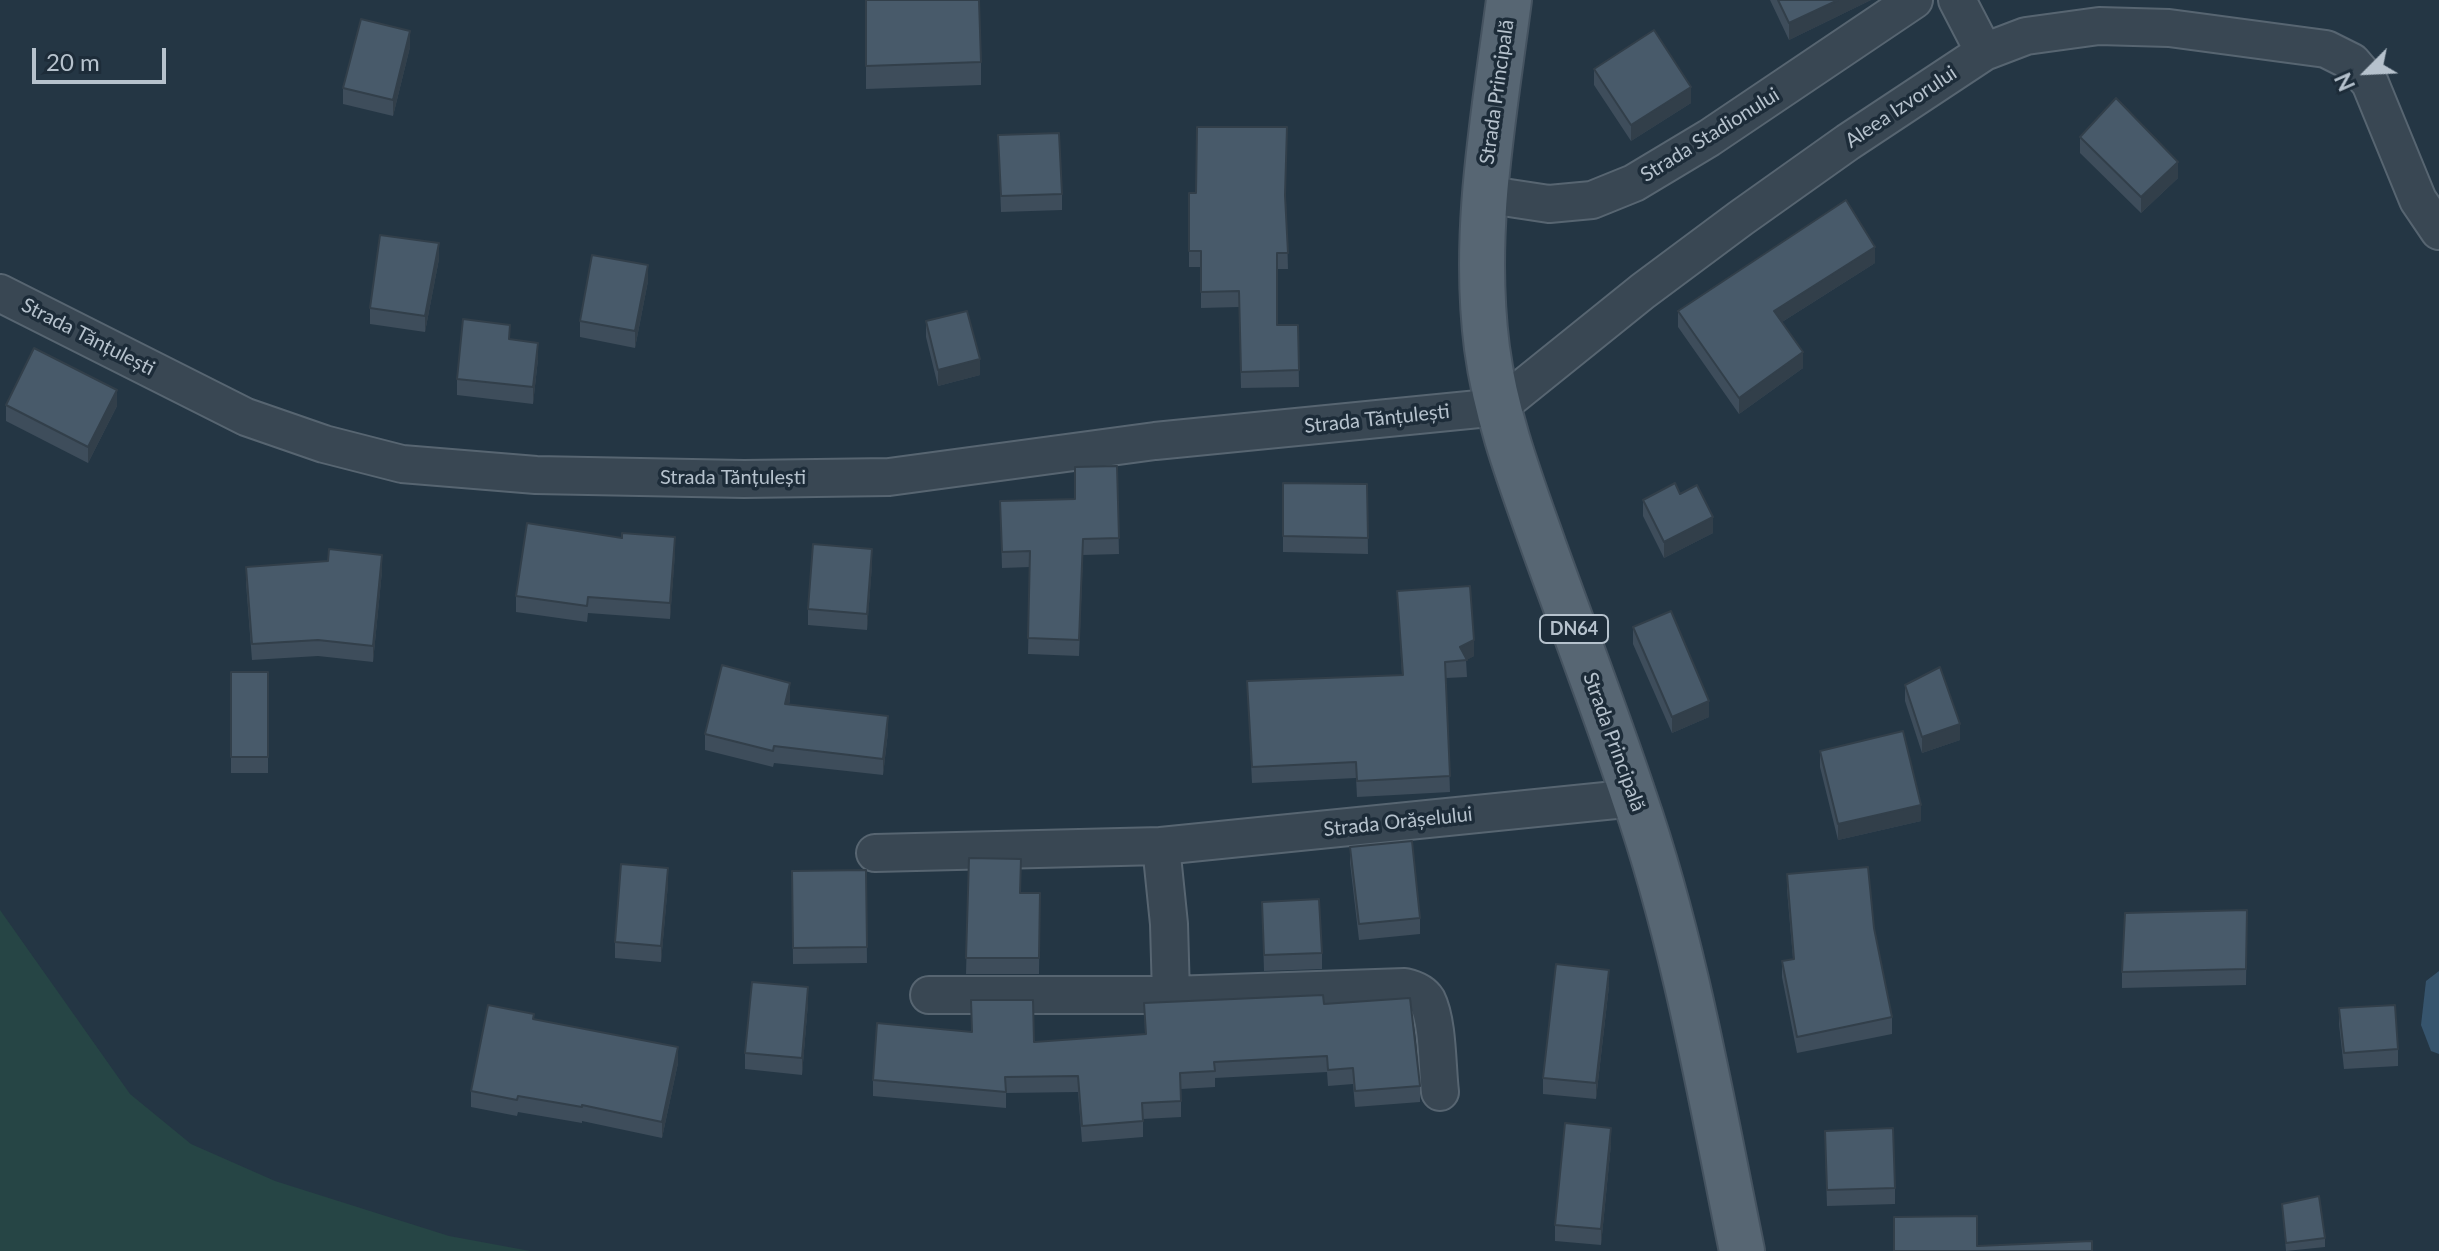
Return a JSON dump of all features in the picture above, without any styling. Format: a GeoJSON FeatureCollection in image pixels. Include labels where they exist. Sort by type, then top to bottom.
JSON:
{"type":"FeatureCollection","features":[{"type":"Feature","properties":{"kind":"main road","name":"Strada Principală"},"geometry":{"type":"LineString","coordinates":[[1509,0],[1483,194],[1482,297],[1487,350],[1512,456],[1635,798],[1661,880],[1685,975],[1742,1251]]}},
{"type":"Feature","properties":{"kind":"street","name":"Strada Stadionului"},"geometry":{"type":"LineString","coordinates":[[1483,194],[1549,204],[1592,200],[1634,183],[1709,138],[1914,0]]}},
{"type":"Feature","properties":{"kind":"street"},"geometry":{"type":"LineString","coordinates":[[1957,0],[1984,52]]}},
{"type":"Feature","properties":{"kind":"street","name":"Aleea Izvorului"},"geometry":{"type":"LineString","coordinates":[[1499,407],[1643,291],[1848,142],[1984,52],[2026,36],[2099,26],[2169,28],[2326,49],[2352,62],[2370,83],[2418,200],[2439,231]]}},
{"type":"Feature","properties":{"kind":"street","name":"Strada Tănțulești"},"geometry":{"type":"LineString","coordinates":[[0,293],[246,417],[311,440],[402,464],[536,475],[744,479],[889,477],[1155,441],[1499,407]]}},
{"type":"Feature","properties":{"kind":"street","name":"Strada Orășelului"},"geometry":{"type":"LineString","coordinates":[[875,853],[1161,846],[1635,798]]}},
{"type":"Feature","properties":{"kind":"street"},"geometry":{"type":"LineString","coordinates":[[1161,846],[1169,924],[1171,995]]}},
{"type":"Feature","properties":{"kind":"street"},"geometry":{"type":"LineString","coordinates":[[929,995],[1171,995],[1416,989],[1427,1000],[1433,1023],[1440,1092]]}},
{"type":"Feature","properties":{"kind":"green space"},"geometry":{"type":"Polygon","coordinates":[[[0,910],[130,1094],[191,1144],[275,1181],[449,1236],[530,1251],[0,1251],[0,910]]]}},
{"type":"Feature","properties":{"kind":"water"},"geometry":{"type":"Polygon","coordinates":[[[2439,971],[2439,1054],[2431,1051],[2421,1025],[2426,981],[2439,971]]]}},
{"type":"Feature","properties":{"kind":"building"},"geometry":{"type":"Polygon","coordinates":[[[866,0],[979,0],[981,62],[866,66],[866,0]]]}},
{"type":"Feature","properties":{"kind":"building"},"geometry":{"type":"Polygon","coordinates":[[[1778,0],[1838,0],[1789,23],[1778,0]]]}},
{"type":"Feature","properties":{"kind":"building"},"geometry":{"type":"Polygon","coordinates":[[[361,19],[410,31],[393,100],[343,88],[361,19]]]}},
{"type":"Feature","properties":{"kind":"building"},"geometry":{"type":"Polygon","coordinates":[[[1654,30],[1691,87],[1631,125],[1594,69],[1654,30]]]}},
{"type":"Feature","properties":{"kind":"building"},"geometry":{"type":"Polygon","coordinates":[[[2116,98],[2178,162],[2141,197],[2080,137],[2116,98]]]}},
{"type":"Feature","properties":{"kind":"building"},"geometry":{"type":"Polygon","coordinates":[[[1197,127],[1287,127],[1285,195],[1288,253],[1277,253],[1277,325],[1298,325],[1299,370],[1241,372],[1239,291],[1201,292],[1201,251],[1189,251],[1189,193],[1196,193],[1197,127]]]}},
{"type":"Feature","properties":{"kind":"building"},"geometry":{"type":"Polygon","coordinates":[[[1059,133],[1062,194],[1001,196],[998,135],[1059,133]]]}},
{"type":"Feature","properties":{"kind":"building"},"geometry":{"type":"Polygon","coordinates":[[[1846,200],[1875,247],[1774,311],[1803,352],[1739,398],[1678,311],[1846,200]]]}},
{"type":"Feature","properties":{"kind":"building"},"geometry":{"type":"Polygon","coordinates":[[[380,235],[439,243],[425,316],[370,308],[380,235]]]}},
{"type":"Feature","properties":{"kind":"building"},"geometry":{"type":"Polygon","coordinates":[[[592,255],[648,265],[635,331],[580,321],[592,255]]]}},
{"type":"Feature","properties":{"kind":"building"},"geometry":{"type":"Polygon","coordinates":[[[967,311],[980,359],[938,370],[926,321],[967,311]]]}},
{"type":"Feature","properties":{"kind":"building"},"geometry":{"type":"Polygon","coordinates":[[[463,319],[510,325],[509,339],[538,343],[533,387],[457,379],[463,319]]]}},
{"type":"Feature","properties":{"kind":"building"},"geometry":{"type":"Polygon","coordinates":[[[34,348],[117,390],[88,447],[6,405],[34,348]]]}},
{"type":"Feature","properties":{"kind":"building"},"geometry":{"type":"Polygon","coordinates":[[[1117,466],[1119,538],[1083,539],[1079,640],[1028,638],[1030,551],[1002,552],[1000,501],[1075,499],[1075,467],[1117,466]]]}},
{"type":"Feature","properties":{"kind":"building"},"geometry":{"type":"Polygon","coordinates":[[[1283,483],[1367,484],[1368,538],[1283,536],[1283,483]]]}},
{"type":"Feature","properties":{"kind":"building"},"geometry":{"type":"Polygon","coordinates":[[[1675,483],[1680,494],[1697,485],[1713,517],[1664,542],[1643,500],[1675,483]]]}},
{"type":"Feature","properties":{"kind":"building"},"geometry":{"type":"Polygon","coordinates":[[[527,523],[622,538],[622,533],[675,537],[670,603],[588,597],[587,606],[516,596],[527,523]]]}},
{"type":"Feature","properties":{"kind":"building"},"geometry":{"type":"Polygon","coordinates":[[[813,544],[872,549],[867,614],[808,609],[813,544]]]}},
{"type":"Feature","properties":{"kind":"building"},"geometry":{"type":"Polygon","coordinates":[[[329,549],[382,555],[373,646],[318,640],[252,644],[246,567],[328,561],[329,549]]]}},
{"type":"Feature","properties":{"kind":"building"},"geometry":{"type":"Polygon","coordinates":[[[1470,586],[1474,640],[1460,647],[1467,660],[1445,662],[1450,776],[1357,781],[1356,762],[1252,767],[1247,681],[1403,675],[1397,591],[1470,586]]]}},
{"type":"Feature","properties":{"kind":"building"},"geometry":{"type":"Polygon","coordinates":[[[1671,611],[1709,701],[1672,717],[1633,627],[1671,611]]]}},
{"type":"Feature","properties":{"kind":"building"},"geometry":{"type":"Polygon","coordinates":[[[722,665],[790,683],[785,704],[888,716],[883,759],[774,746],[773,751],[705,734],[722,665]]]}},
{"type":"Feature","properties":{"kind":"building"},"geometry":{"type":"Polygon","coordinates":[[[1940,667],[1960,724],[1922,737],[1905,685],[1940,667]]]}},
{"type":"Feature","properties":{"kind":"building"},"geometry":{"type":"Polygon","coordinates":[[[231,672],[268,672],[268,757],[231,757],[231,672]]]}},
{"type":"Feature","properties":{"kind":"building"},"geometry":{"type":"Polygon","coordinates":[[[1903,731],[1921,805],[1838,824],[1820,751],[1903,731]]]}},
{"type":"Feature","properties":{"kind":"building"},"geometry":{"type":"Polygon","coordinates":[[[1412,841],[1420,918],[1359,924],[1350,847],[1412,841]]]}},
{"type":"Feature","properties":{"kind":"building"},"geometry":{"type":"Polygon","coordinates":[[[969,858],[1021,859],[1020,893],[1040,893],[1039,958],[966,958],[969,858]]]}},
{"type":"Feature","properties":{"kind":"building"},"geometry":{"type":"Polygon","coordinates":[[[621,864],[668,868],[661,946],[615,942],[621,864]]]}},
{"type":"Feature","properties":{"kind":"building"},"geometry":{"type":"Polygon","coordinates":[[[1868,867],[1874,928],[1892,1017],[1797,1037],[1782,961],[1794,959],[1787,874],[1868,867]]]}},
{"type":"Feature","properties":{"kind":"building"},"geometry":{"type":"Polygon","coordinates":[[[866,870],[867,947],[793,948],[792,871],[866,870]]]}},
{"type":"Feature","properties":{"kind":"building"},"geometry":{"type":"Polygon","coordinates":[[[1319,899],[1322,953],[1264,955],[1262,902],[1319,899]]]}},
{"type":"Feature","properties":{"kind":"building"},"geometry":{"type":"Polygon","coordinates":[[[2247,910],[2246,969],[2122,972],[2125,913],[2247,910]]]}},
{"type":"Feature","properties":{"kind":"building"},"geometry":{"type":"Polygon","coordinates":[[[1556,964],[1609,970],[1596,1083],[1543,1078],[1556,964]]]}},
{"type":"Feature","properties":{"kind":"building"},"geometry":{"type":"Polygon","coordinates":[[[752,982],[808,987],[802,1058],[745,1053],[752,982]]]}},
{"type":"Feature","properties":{"kind":"building"},"geometry":{"type":"Polygon","coordinates":[[[1323,995],[1324,1004],[1410,998],[1420,1086],[1355,1091],[1353,1068],[1328,1070],[1327,1056],[1214,1062],[1215,1071],[1180,1073],[1181,1101],[1142,1103],[1143,1121],[1082,1126],[1078,1076],[1005,1077],[1006,1092],[873,1080],[877,1023],[972,1032],[971,1000],[1033,1000],[1034,1042],[1146,1034],[1144,1003],[1323,995]]]}},
{"type":"Feature","properties":{"kind":"building"},"geometry":{"type":"Polygon","coordinates":[[[488,1005],[534,1014],[533,1019],[678,1047],[662,1122],[582,1105],[518,1096],[517,1100],[471,1091],[488,1005]]]}},
{"type":"Feature","properties":{"kind":"building"},"geometry":{"type":"Polygon","coordinates":[[[2395,1005],[2398,1049],[2344,1053],[2339,1008],[2395,1005]]]}},
{"type":"Feature","properties":{"kind":"building"},"geometry":{"type":"Polygon","coordinates":[[[1565,1123],[1611,1128],[1601,1229],[1555,1225],[1565,1123]]]}},
{"type":"Feature","properties":{"kind":"building"},"geometry":{"type":"Polygon","coordinates":[[[1893,1128],[1895,1188],[1827,1190],[1825,1131],[1893,1128]]]}},
{"type":"Feature","properties":{"kind":"building"},"geometry":{"type":"Polygon","coordinates":[[[2319,1196],[2325,1238],[2286,1243],[2282,1204],[2319,1196]]]}},
{"type":"Feature","properties":{"kind":"building"},"geometry":{"type":"Polygon","coordinates":[[[1977,1216],[1977,1246],[2092,1241],[2092,1251],[1894,1251],[1894,1217],[1977,1216]]]}}]}
